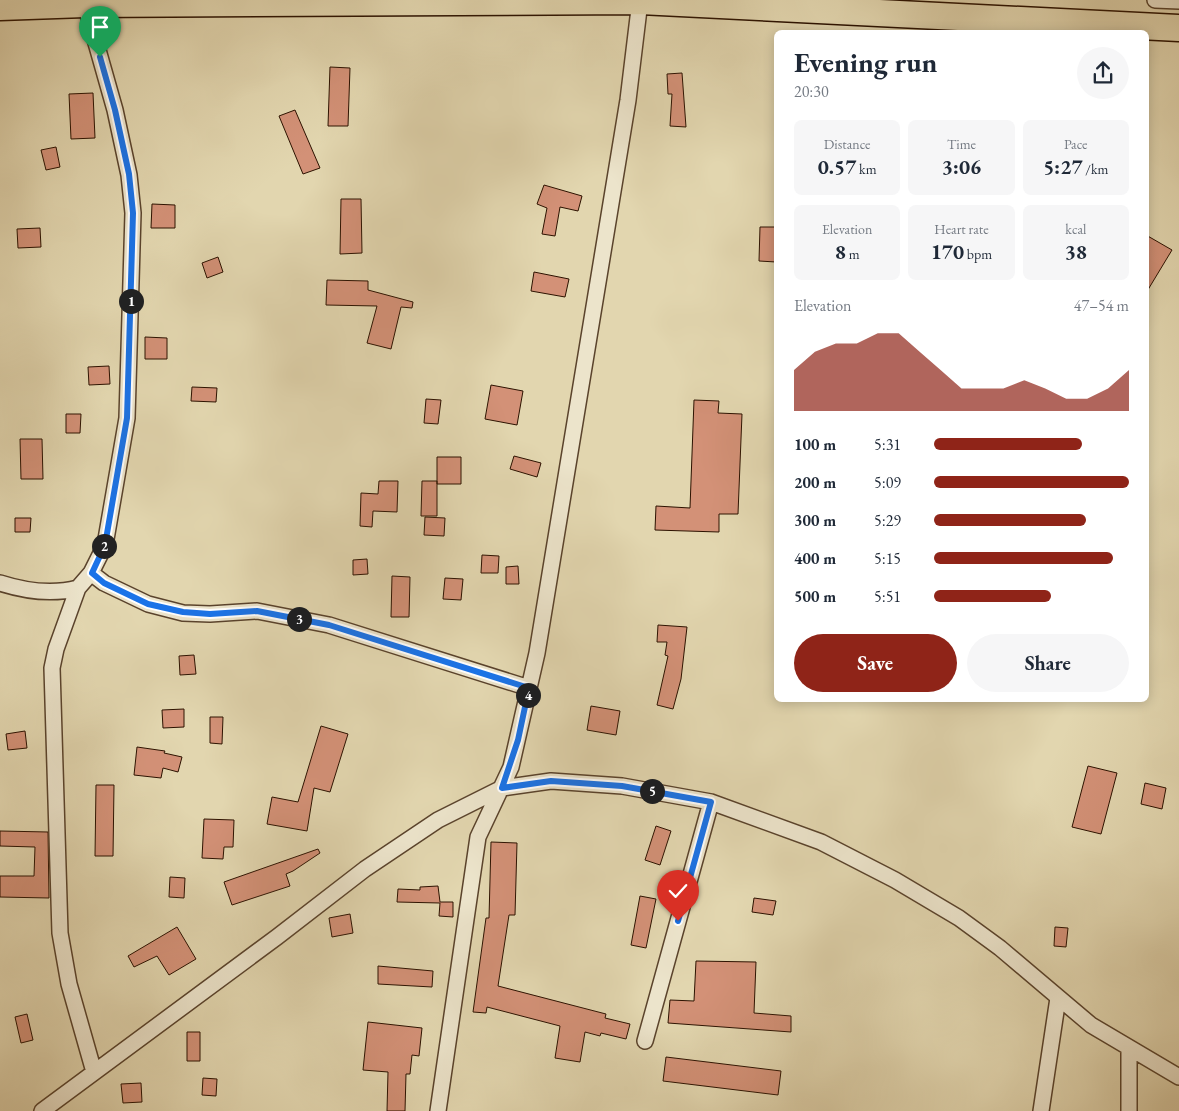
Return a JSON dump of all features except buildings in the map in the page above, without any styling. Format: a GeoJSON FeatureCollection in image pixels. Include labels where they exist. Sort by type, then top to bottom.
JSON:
{"type":"FeatureCollection","features":[{"type":"Feature","properties":{"kind":"highway"},"geometry":{"type":"LineString","coordinates":[[0,7],[85,4],[656,1],[1179,28]]}},
{"type":"Feature","properties":{"kind":"street"},"geometry":{"type":"LineString","coordinates":[[1155,0],[1179,1]]}},
{"type":"Feature","properties":{"kind":"street"},"geometry":{"type":"LineString","coordinates":[[438,1111],[478,837],[485,818],[502,788],[518,740],[529,688],[577,414],[625,119],[656,1]]}},
{"type":"Feature","properties":{"kind":"street"},"geometry":{"type":"LineString","coordinates":[[85,4],[115,110],[129,174],[133,213],[127,418],[105,545],[92,573],[78,588],[56,649],[52,668],[60,933],[69,984],[94,1072]]}},
{"type":"Feature","properties":{"kind":"street"},"geometry":{"type":"LineString","coordinates":[[92,573],[104,583],[148,604],[192,613],[257,611],[329,625],[529,688]]}},
{"type":"Feature","properties":{"kind":"street"},"geometry":{"type":"LineString","coordinates":[[0,583],[17,588],[61,593],[78,588]]}},
{"type":"Feature","properties":{"kind":"street"},"geometry":{"type":"LineString","coordinates":[[42,1111],[270,943],[365,869],[438,820],[502,788],[551,781],[622,786],[711,802],[821,842],[896,880],[972,928],[1000,948],[1091,1025],[1179,1077]]}},
{"type":"Feature","properties":{"kind":"street"},"geometry":{"type":"LineString","coordinates":[[645,1041],[711,802]]}},
{"type":"Feature","properties":{"kind":"street"},"geometry":{"type":"LineString","coordinates":[[1041,1111],[1058,998]]}},
{"type":"Feature","properties":{"kind":"street"},"geometry":{"type":"LineString","coordinates":[[1129,1049],[1130,1111]]}},
{"type":"Feature","properties":{"kind":"street"},"geometry":{"type":"LineString","coordinates":[[64,1095],[65,1111]]}},
{"type":"Feature","properties":{"kind":"route"},"geometry":{"type":"LineString","coordinates":[[100,57],[115,110],[129,174],[133,213],[127,418],[105,545],[92,573],[104,583],[148,604],[183,612],[210,614],[257,611],[329,625],[529,688],[511,767],[502,788],[551,781],[622,786],[676,794],[711,802],[678,921]]}}]}
